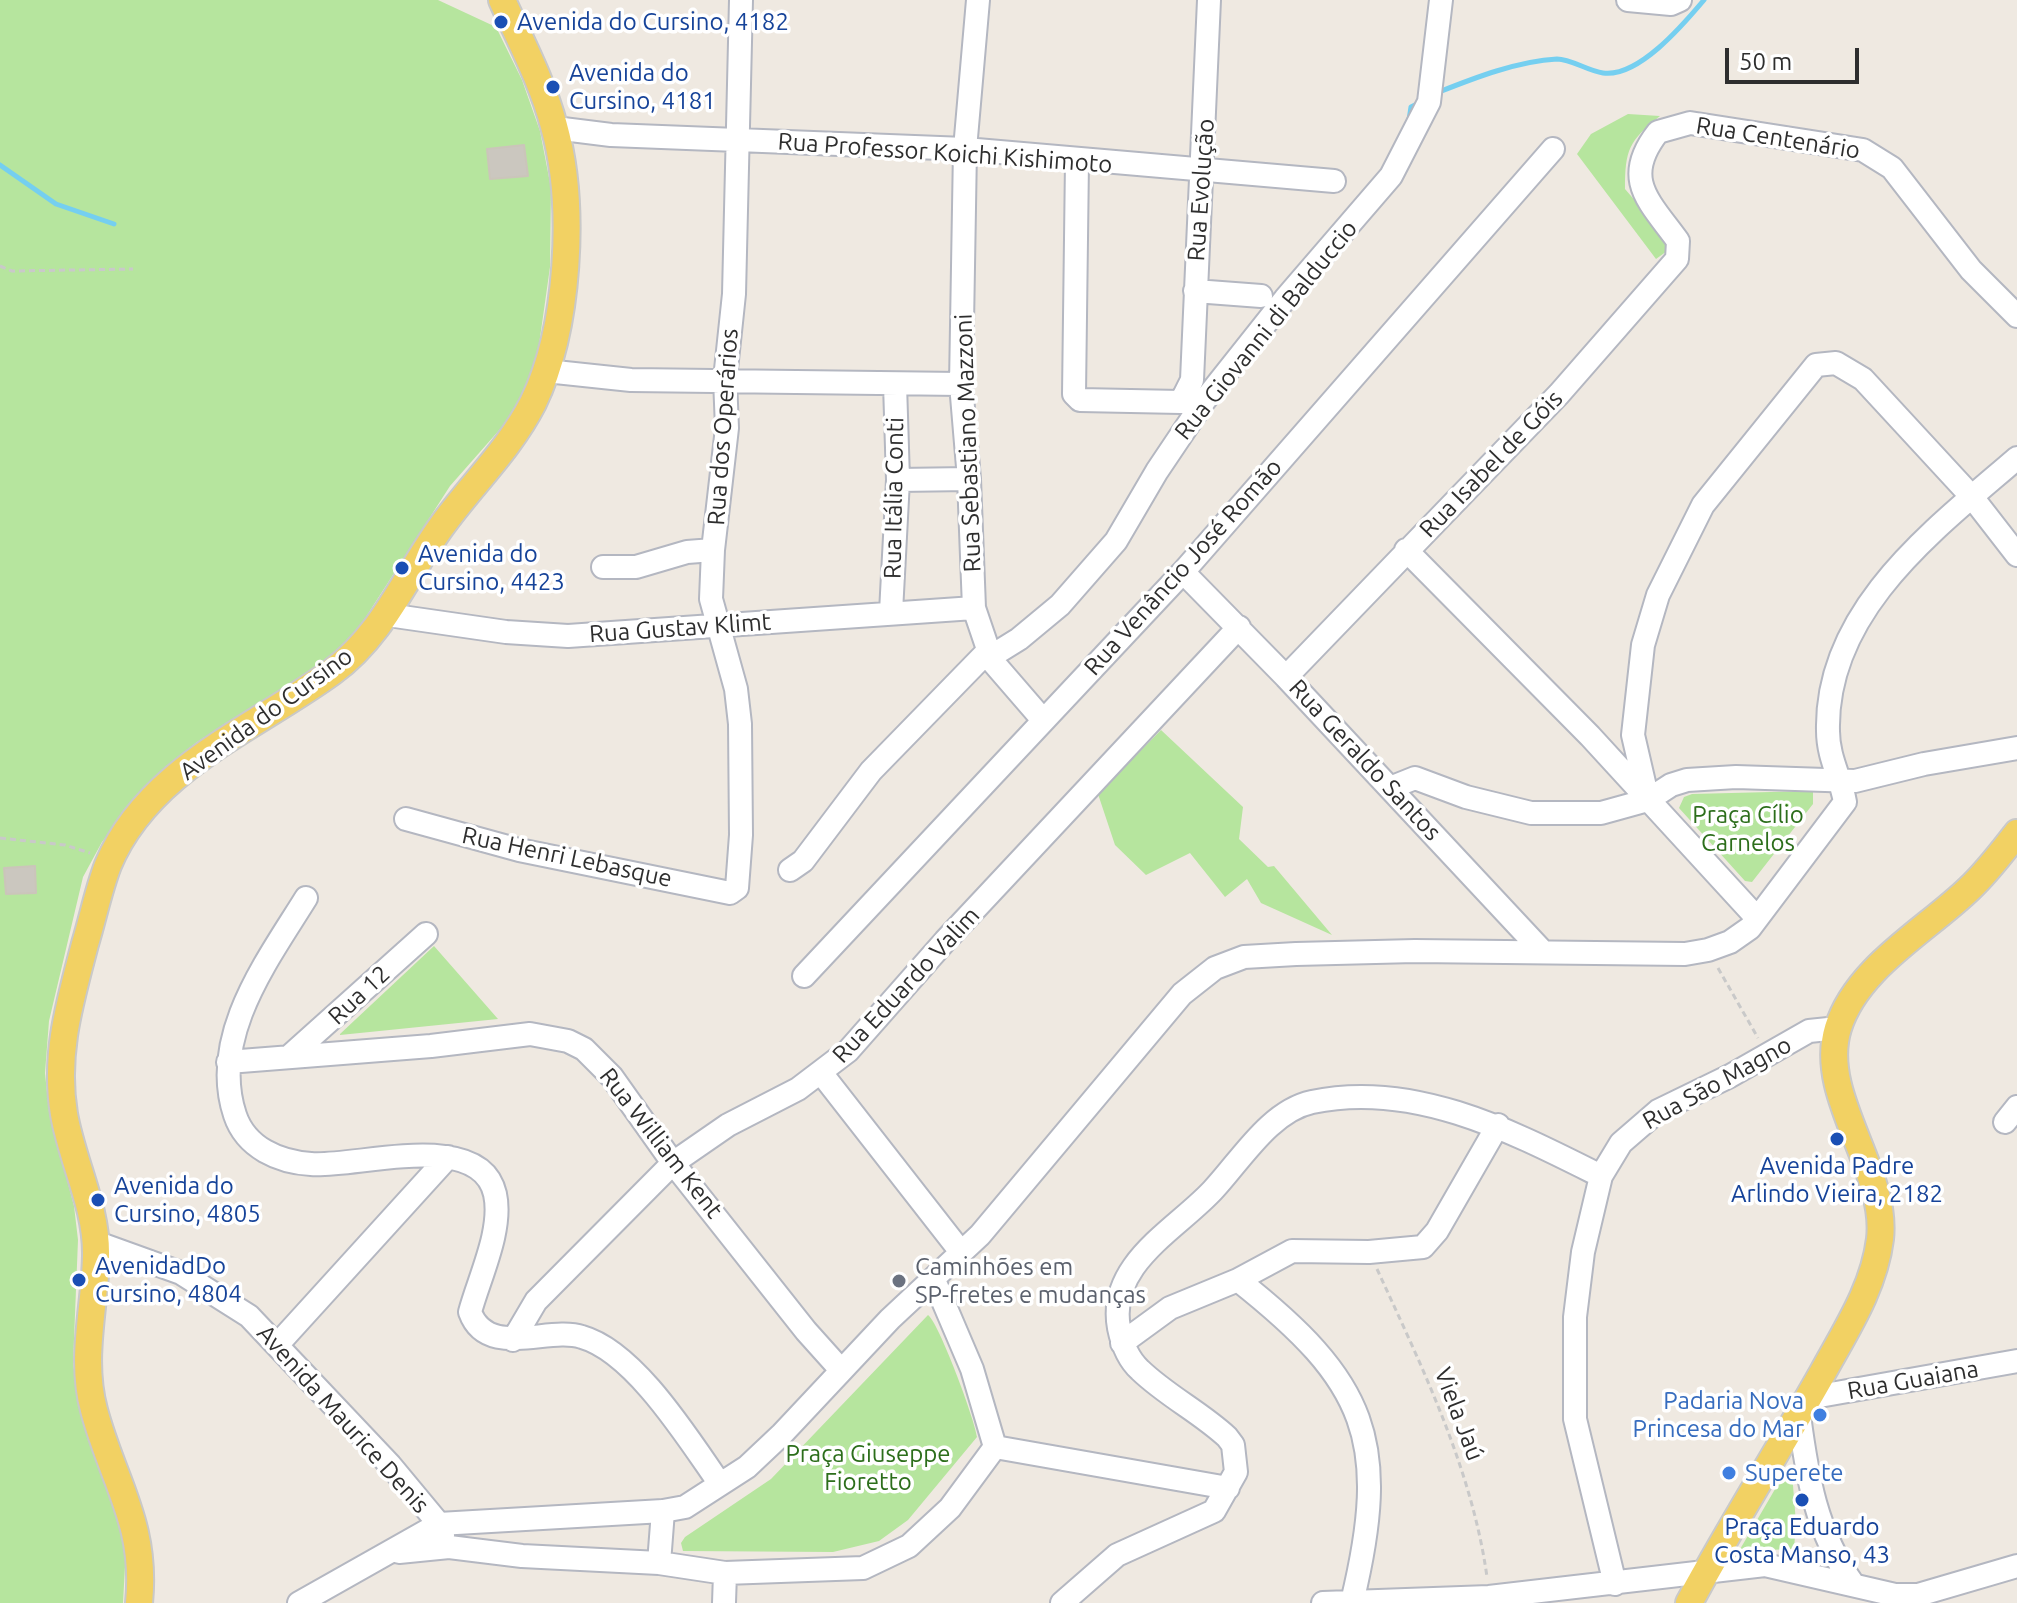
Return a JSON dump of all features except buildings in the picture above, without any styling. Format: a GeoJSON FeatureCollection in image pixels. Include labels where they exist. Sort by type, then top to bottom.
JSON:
{"type":"FeatureCollection","features":[{"type":"Feature","properties":{"kind":"main road","name":"Avenida do Cursino"},"geometry":{"type":"LineString","coordinates":[[139,1603],[137,1528],[94,1410],[89,1380],[88,1336],[95,1242],[65,1118],[59,1068],[69,1006],[109,863],[131,826],[168,785],[240,727],[336,669],[388,615],[443,524],[513,438],[546,371],[561,311],[565,190],[555,128],[530,55],[502,0]]}},
{"type":"Feature","properties":{"kind":"main road"},"geometry":{"type":"LineString","coordinates":[[1689,1603],[1804,1407],[1861,1304],[1873,1271],[1880,1238],[1873,1179],[1842,1105],[1836,1058],[1838,1028],[1866,978],[1970,889],[2017,833]]}},
{"type":"Feature","properties":{"kind":"street","name":"Rua dos Operários"},"geometry":{"type":"LineString","coordinates":[[730,893],[737,888],[741,835],[740,724],[736,689],[715,624],[711,599],[713,550],[724,472],[725,379],[734,294],[741,0]]}},
{"type":"Feature","properties":{"kind":"street","name":"Rua Sebastiano Mazzoni"},"geometry":{"type":"LineString","coordinates":[[978,0],[965,149],[961,384],[969,479],[974,608],[988,654],[1011,687],[1043,720]]}},
{"type":"Feature","properties":{"kind":"street","name":"Rua Evolução"},"geometry":{"type":"LineString","coordinates":[[1195,392],[1195,291],[1209,0]]}},
{"type":"Feature","properties":{"kind":"street","name":"Rua Giovanni di Balduccio"},"geometry":{"type":"LineString","coordinates":[[790,870],[803,861],[871,771],[988,654],[1019,639],[1060,605],[1116,541],[1157,471],[1195,392],[1391,176],[1429,102],[1441,0]]}},
{"type":"Feature","properties":{"kind":"street"},"geometry":{"type":"LineString","coordinates":[[1628,0],[1675,2]]}},
{"type":"Feature","properties":{"kind":"street","name":"Rua Centenário"},"geometry":{"type":"LineString","coordinates":[[1678,241],[1652,208],[1638,173],[1641,159],[1658,132],[1690,123],[1863,150],[1876,155],[1892,168],[1971,270],[2017,316]]}},
{"type":"Feature","properties":{"kind":"street","name":"Rua Professor Koichi Kishimoto"},"geometry":{"type":"LineString","coordinates":[[555,128],[611,135],[965,149],[1334,181]]}},
{"type":"Feature","properties":{"kind":"street","name":"Rua Venâncio José Romão"},"geometry":{"type":"LineString","coordinates":[[804,976],[1183,572],[1553,149]]}},
{"type":"Feature","properties":{"kind":"street"},"geometry":{"type":"LineString","coordinates":[[1077,161],[1072,384],[1076,398],[1176,404],[1195,392]]}},
{"type":"Feature","properties":{"kind":"street","name":"Rua Isabel de Góis"},"geometry":{"type":"LineString","coordinates":[[1286,677],[1559,394],[1677,259],[1678,241]]}},
{"type":"Feature","properties":{"kind":"street"},"geometry":{"type":"LineString","coordinates":[[1195,291],[1261,296]]}},
{"type":"Feature","properties":{"kind":"street"},"geometry":{"type":"LineString","coordinates":[[1648,800],[1633,735],[1643,645],[1658,595],[1703,505],[1816,365],[1836,363],[1855,372],[1972,497],[2017,555]]}},
{"type":"Feature","properties":{"kind":"street"},"geometry":{"type":"LineString","coordinates":[[546,371],[631,380],[961,384]]}},
{"type":"Feature","properties":{"kind":"street","name":"Rua Itália Conti"},"geometry":{"type":"LineString","coordinates":[[891,612],[898,480],[895,384]]}},
{"type":"Feature","properties":{"kind":"street"},"geometry":{"type":"LineString","coordinates":[[299,1603],[439,1524],[663,1511],[685,1507],[747,1467],[1010,1201],[1182,994],[1228,961],[1296,954],[1685,954],[1730,942],[1757,918],[1845,802],[1830,760],[1828,717],[1835,681],[1868,605],[1901,564],[2017,458]]}},
{"type":"Feature","properties":{"kind":"street"},"geometry":{"type":"LineString","coordinates":[[898,480],[969,479]]}},
{"type":"Feature","properties":{"kind":"street"},"geometry":{"type":"LineString","coordinates":[[603,567],[636,567],[687,552],[713,550]]}},
{"type":"Feature","properties":{"kind":"street"},"geometry":{"type":"LineString","coordinates":[[1406,550],[1648,800],[1757,918]]}},
{"type":"Feature","properties":{"kind":"street","name":"Rua Geraldo Santos"},"geometry":{"type":"LineString","coordinates":[[1183,572],[1239,627],[1543,952]]}},
{"type":"Feature","properties":{"kind":"street","name":"Rua Gustav Klimt"},"geometry":{"type":"LineString","coordinates":[[388,615],[506,632],[568,636],[974,608]]}},
{"type":"Feature","properties":{"kind":"street","name":"Rua Eduardo Valim"},"geometry":{"type":"LineString","coordinates":[[513,1340],[536,1301],[673,1163],[728,1125],[822,1074],[848,1051],[945,941],[1239,627]]}},
{"type":"Feature","properties":{"kind":"street"},"geometry":{"type":"LineString","coordinates":[[1390,788],[1415,778],[1501,806],[1554,814],[1601,813],[1648,800],[1671,785],[1687,780],[1876,779],[1924,764],[2017,748]]}},
{"type":"Feature","properties":{"kind":"street","name":"Rua Henri Lebasque"},"geometry":{"type":"LineString","coordinates":[[406,819],[519,850],[730,893]]}},
{"type":"Feature","properties":{"kind":"street"},"geometry":{"type":"LineString","coordinates":[[306,898],[241,1015],[228,1062],[227,1091],[239,1125],[255,1144],[281,1160],[313,1164],[421,1155],[448,1157],[481,1172],[495,1194],[495,1222],[470,1312],[479,1325],[513,1340],[559,1333],[583,1337],[615,1354],[674,1422],[720,1484]]}},
{"type":"Feature","properties":{"kind":"street","name":"Rua 12"},"geometry":{"type":"LineString","coordinates":[[291,1055],[426,934]]}},
{"type":"Feature","properties":{"kind":"street","name":"Rua São Magno"},"geometry":{"type":"LineString","coordinates":[[1615,1584],[1575,1419],[1575,1317],[1583,1252],[1601,1176],[1621,1143],[1658,1111],[1809,1031],[1838,1028]]}},
{"type":"Feature","properties":{"kind":"street","name":"Rua William Kent"},"geometry":{"type":"LineString","coordinates":[[228,1062],[431,1046],[530,1034],[554,1037],[584,1049],[602,1065],[673,1163],[806,1331],[841,1370]]}},
{"type":"Feature","properties":{"kind":"street"},"geometry":{"type":"LineString","coordinates":[[822,1074],[961,1252]]}},
{"type":"Feature","properties":{"kind":"street"},"geometry":{"type":"LineString","coordinates":[[1062,1603],[1117,1555],[1214,1511],[1236,1472],[1233,1445],[1214,1425],[1137,1367],[1122,1343],[1117,1316],[1118,1298],[1124,1279],[1281,1116],[1297,1107],[1330,1100],[1382,1099],[1455,1112],[1498,1125],[1601,1176]]}},
{"type":"Feature","properties":{"kind":"street"},"geometry":{"type":"LineString","coordinates":[[1122,1343],[1170,1308],[1238,1280],[1292,1251],[1417,1249],[1430,1241],[1498,1125]]}},
{"type":"Feature","properties":{"kind":"street"},"geometry":{"type":"LineString","coordinates":[[278,1344],[448,1157]]}},
{"type":"Feature","properties":{"kind":"street","name":"Avenida Maurice Denis"},"geometry":{"type":"LineString","coordinates":[[95,1242],[181,1273],[249,1316],[390,1465],[439,1524],[449,1547]]}},
{"type":"Feature","properties":{"kind":"street"},"geometry":{"type":"LineString","coordinates":[[934,1280],[972,1369],[995,1447]]}},
{"type":"Feature","properties":{"kind":"street"},"geometry":{"type":"LineString","coordinates":[[1238,1280],[1329,1363],[1357,1418],[1370,1456],[1371,1503],[1352,1602]]}},
{"type":"Feature","properties":{"kind":"street","name":"Rua Guaiana"},"geometry":{"type":"LineString","coordinates":[[1804,1407],[2017,1361]]}},
{"type":"Feature","properties":{"kind":"street"},"geometry":{"type":"LineString","coordinates":[[1804,1407],[1815,1508],[1838,1562],[1853,1584]]}},
{"type":"Feature","properties":{"kind":"street"},"geometry":{"type":"LineString","coordinates":[[995,1447],[1228,1488]]}},
{"type":"Feature","properties":{"kind":"street"},"geometry":{"type":"LineString","coordinates":[[390,1553],[449,1547],[522,1556],[659,1563],[725,1573],[863,1568],[884,1561],[909,1546],[950,1508],[995,1447]]}},
{"type":"Feature","properties":{"kind":"street"},"geometry":{"type":"LineString","coordinates":[[659,1563],[663,1511]]}},
{"type":"Feature","properties":{"kind":"street"},"geometry":{"type":"LineString","coordinates":[[1323,1603],[1489,1597],[1765,1565],[1895,1595],[1918,1595],[2017,1566]]}},
{"type":"Feature","properties":{"kind":"street"},"geometry":{"type":"LineString","coordinates":[[724,1603],[725,1573]]}},
{"type":"Feature","properties":{"kind":"path"},"geometry":{"type":"LineString","coordinates":[[0,266],[12,271],[133,269]]}},
{"type":"Feature","properties":{"kind":"path"},"geometry":{"type":"LineString","coordinates":[[0,838],[65,845],[93,854]]}},
{"type":"Feature","properties":{"kind":"path"},"geometry":{"type":"LineString","coordinates":[[1708,950],[1768,1055]]}},
{"type":"Feature","properties":{"kind":"path","name":"Viela Jaú"},"geometry":{"type":"LineString","coordinates":[[1369,1252],[1424,1373],[1465,1480],[1482,1540],[1489,1597]]}},
{"type":"Feature","properties":{"kind":"green space"},"geometry":{"type":"Polygon","coordinates":[[[0,0],[438,0],[496,27],[522,80],[540,131],[551,188],[550,267],[537,359],[516,411],[450,486],[355,634],[332,658],[197,742],[164,768],[102,842],[83,877],[49,1021],[45,1073],[49,1112],[74,1206],[78,1240],[73,1364],[82,1417],[114,1501],[126,1548],[123,1603],[0,1603],[0,0]]]}},
{"type":"Feature","properties":{"kind":"green space"},"geometry":{"type":"Polygon","coordinates":[[[1628,114],[1660,116],[1635,140],[1628,155],[1625,175],[1625,189],[1674,246],[1656,259],[1577,154],[1591,134],[1628,114]]]}},
{"type":"Feature","properties":{"kind":"green space"},"geometry":{"type":"Polygon","coordinates":[[[1161,730],[1243,807],[1239,839],[1268,867],[1274,866],[1332,935],[1261,903],[1247,879],[1225,897],[1190,853],[1146,875],[1115,845],[1098,794],[1161,730]]]}},
{"type":"Feature","properties":{"kind":"green space","name":"Praça Cílio Carnelos"},"geometry":{"type":"Polygon","coordinates":[[[1813,791],[1813,804],[1752,882],[1745,881],[1679,808],[1684,797],[1692,794],[1813,791]]]}},
{"type":"Feature","properties":{"kind":"green space"},"geometry":{"type":"Polygon","coordinates":[[[434,946],[498,1019],[340,1035],[340,1034],[434,946]]]}},
{"type":"Feature","properties":{"kind":"green space","name":"Praça Giuseppe Fioretto"},"geometry":{"type":"Polygon","coordinates":[[[928,1315],[956,1373],[977,1437],[908,1520],[879,1541],[833,1552],[683,1551],[681,1543],[685,1537],[771,1479],[928,1315]]]}},
{"type":"Feature","properties":{"kind":"green space"},"geometry":{"type":"Polygon","coordinates":[[[1785,1472],[1792,1473],[1796,1523],[1794,1549],[1739,1551],[1785,1472]]]}},
{"type":"Feature","properties":{"kind":"waterway"},"geometry":{"type":"LineString","coordinates":[[1439,92],[1496,71],[1542,60],[1557,59],[1597,72],[1617,72],[1631,67],[1659,48],[1704,0]]}},
{"type":"Feature","properties":{"kind":"waterway"},"geometry":{"type":"LineString","coordinates":[[1409,120],[1411,107],[1419,103]]}},
{"type":"Feature","properties":{"kind":"waterway"},"geometry":{"type":"LineString","coordinates":[[0,165],[56,204],[114,224]]}},
{"type":"Feature","properties":{"kind":"place","name":"Avenida do Cursino, 4182"},"geometry":{"type":"Point","coordinates":[501,22]}},
{"type":"Feature","properties":{"kind":"place","name":"Avenida do Cursino, 4181"},"geometry":{"type":"Point","coordinates":[553,87]}},
{"type":"Feature","properties":{"kind":"place","name":"Avenida do Cursino, 4423"},"geometry":{"type":"Point","coordinates":[402,568]}},
{"type":"Feature","properties":{"kind":"place","name":"Avenida Padre Arlindo Vieira, 2182"},"geometry":{"type":"Point","coordinates":[1837,1139]}},
{"type":"Feature","properties":{"kind":"place","name":"Avenida do Cursino, 4805"},"geometry":{"type":"Point","coordinates":[98,1200]}},
{"type":"Feature","properties":{"kind":"place","name":"AvenidadDo Cursino, 4804"},"geometry":{"type":"Point","coordinates":[79,1280]}},
{"type":"Feature","properties":{"kind":"place","name":"Caminhões em SP-fretes e mudanças"},"geometry":{"type":"Point","coordinates":[899,1281]}},
{"type":"Feature","properties":{"kind":"place","name":"Padaria Nova Princesa do Mar"},"geometry":{"type":"Point","coordinates":[1820,1415]}},
{"type":"Feature","properties":{"kind":"place","name":"Superete"},"geometry":{"type":"Point","coordinates":[1729,1473]}},
{"type":"Feature","properties":{"kind":"place","name":"Praça Eduardo Costa Manso, 43"},"geometry":{"type":"Point","coordinates":[1802,1500]}}]}
